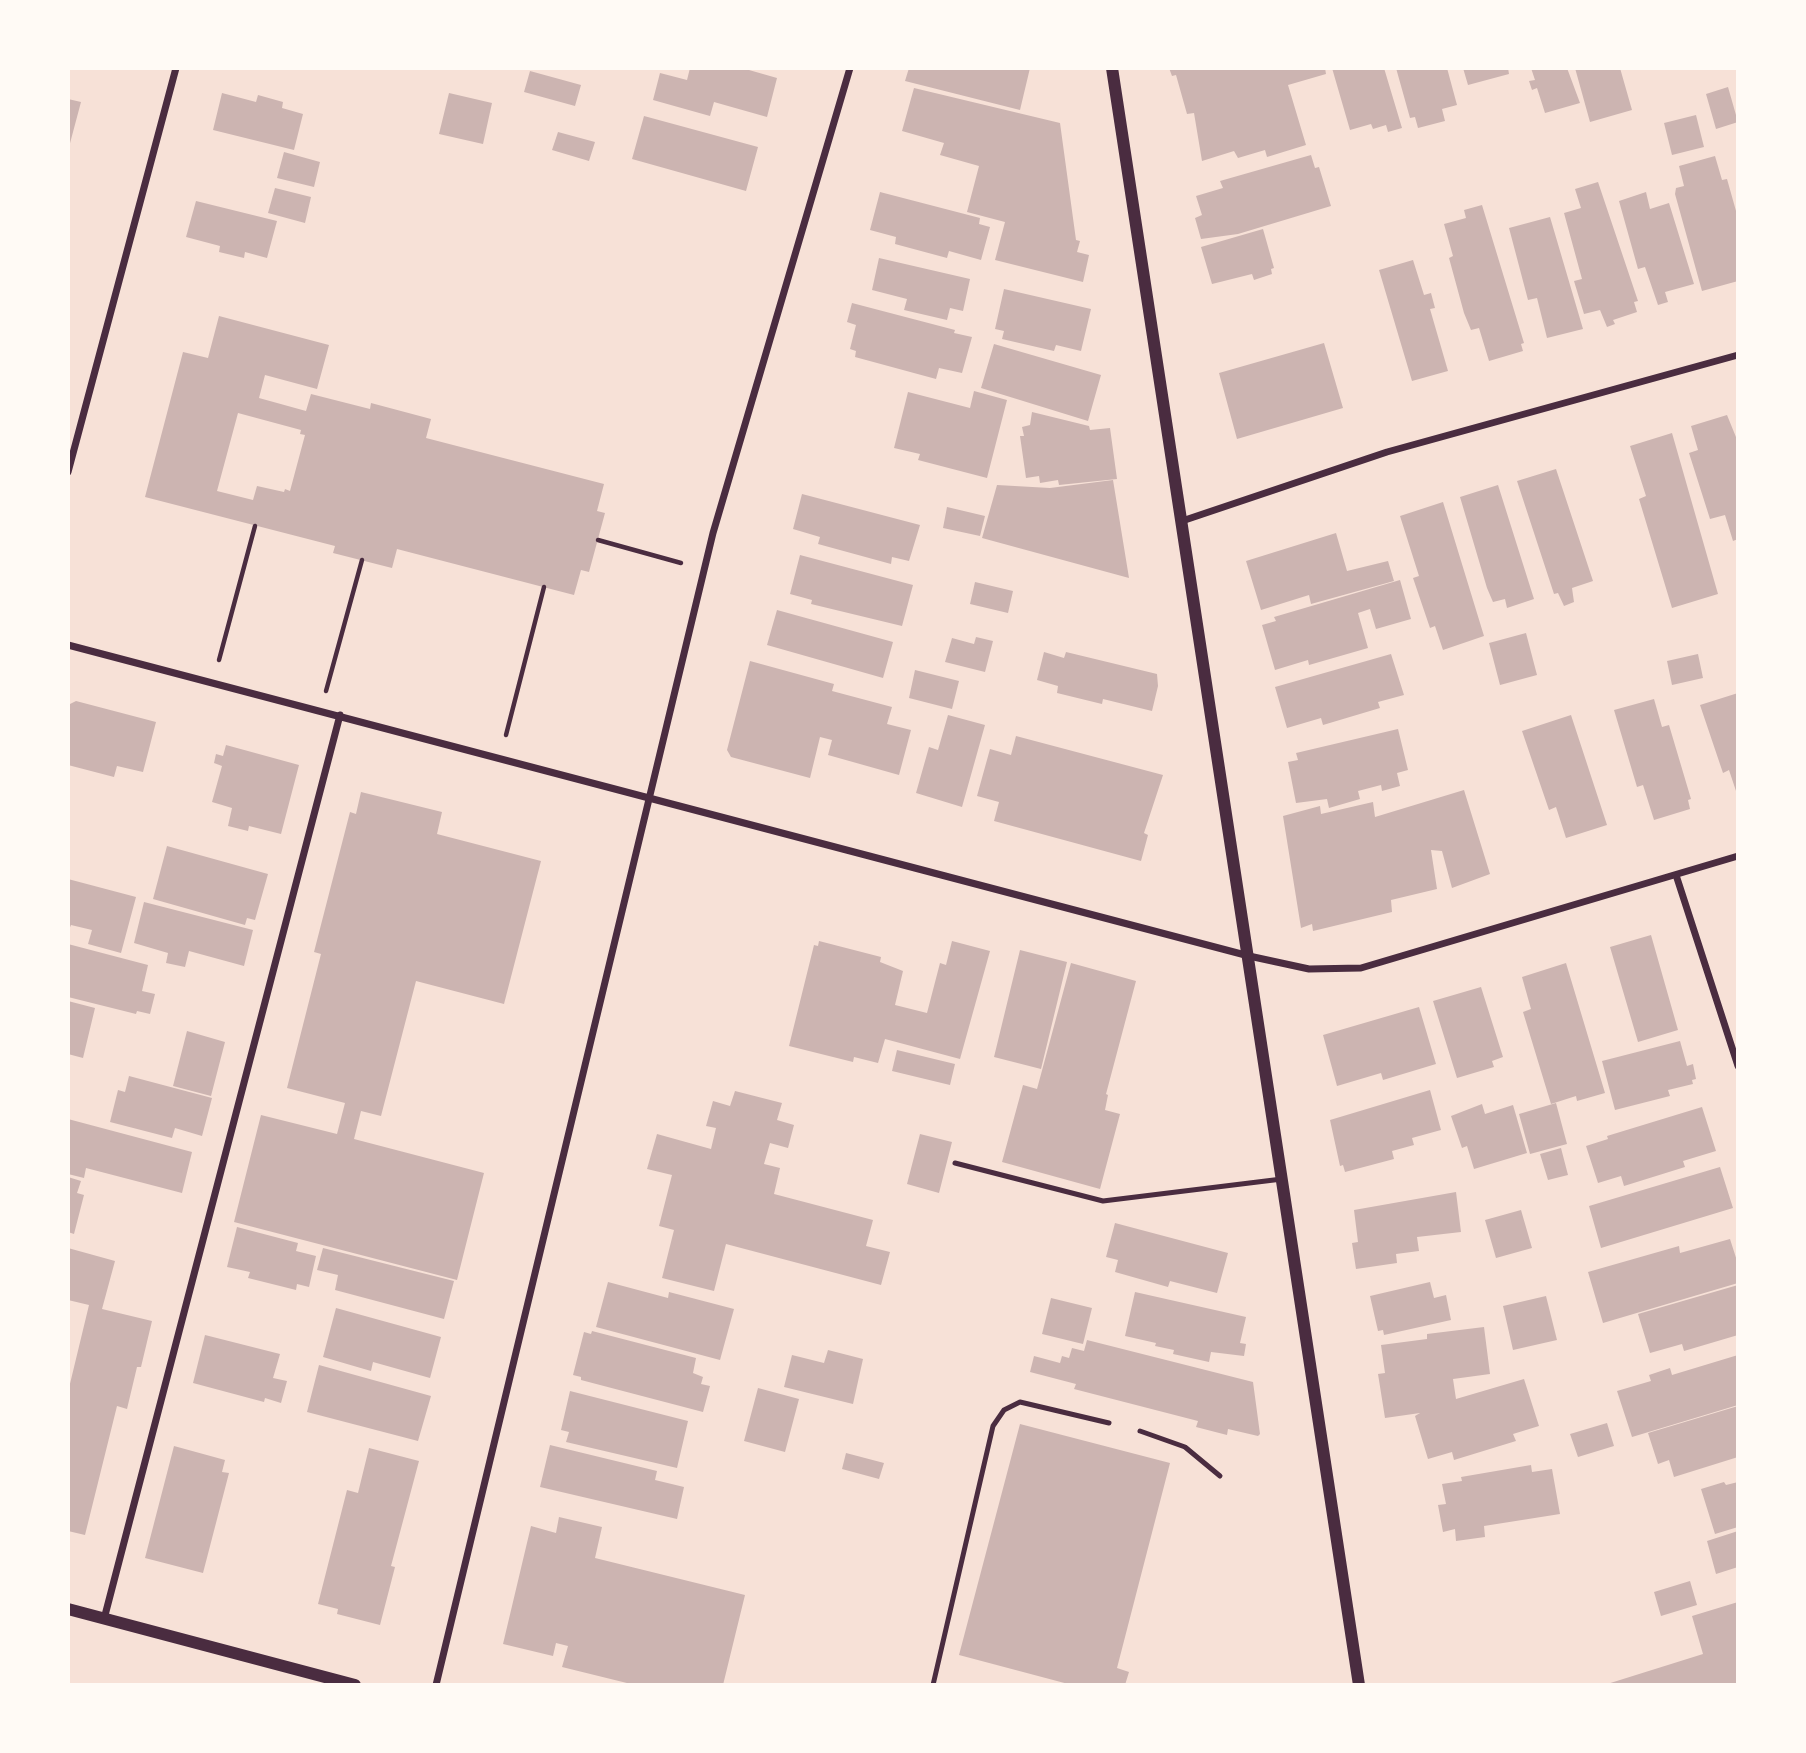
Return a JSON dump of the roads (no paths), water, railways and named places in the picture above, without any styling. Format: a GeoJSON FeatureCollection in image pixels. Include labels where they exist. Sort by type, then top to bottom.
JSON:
{"type":"FeatureCollection","features":[{"type":"Feature","properties":{"kind":"street"},"geometry":{"type":"LineString","coordinates":[[68,472],[176,68]]}},
{"type":"Feature","properties":{"kind":"street"},"geometry":{"type":"LineString","coordinates":[[436,1685],[704,569],[850,68]]}},
{"type":"Feature","properties":{"kind":"street"},"geometry":{"type":"LineString","coordinates":[[1112,68],[1359,1685]]}},
{"type":"Feature","properties":{"kind":"street"},"geometry":{"type":"LineString","coordinates":[[1182,520],[1387,452],[1738,355]]}},
{"type":"Feature","properties":{"kind":"street"},"geometry":{"type":"LineString","coordinates":[[68,645],[1248,956],[1309,969],[1361,968],[1738,856]]}},
{"type":"Feature","properties":{"kind":"street"},"geometry":{"type":"LineString","coordinates":[[104,1619],[340,715]]}},
{"type":"Feature","properties":{"kind":"street"},"geometry":{"type":"LineString","coordinates":[[1676,874],[1738,1066]]}},
{"type":"Feature","properties":{"kind":"street"},"geometry":{"type":"LineString","coordinates":[[68,1609],[355,1685]]}},
{"type":"Feature","properties":{"kind":"lane"},"geometry":{"type":"LineString","coordinates":[[955,1163],[1103,1201],[1282,1179]]}},
{"type":"Feature","properties":{"kind":"lane"},"geometry":{"type":"LineString","coordinates":[[933,1685],[993,1426],[1004,1410],[1020,1402],[1109,1423]]}},
{"type":"Feature","properties":{"kind":"lane"},"geometry":{"type":"LineString","coordinates":[[1140,1431],[1185,1447],[1220,1476]]}}]}
